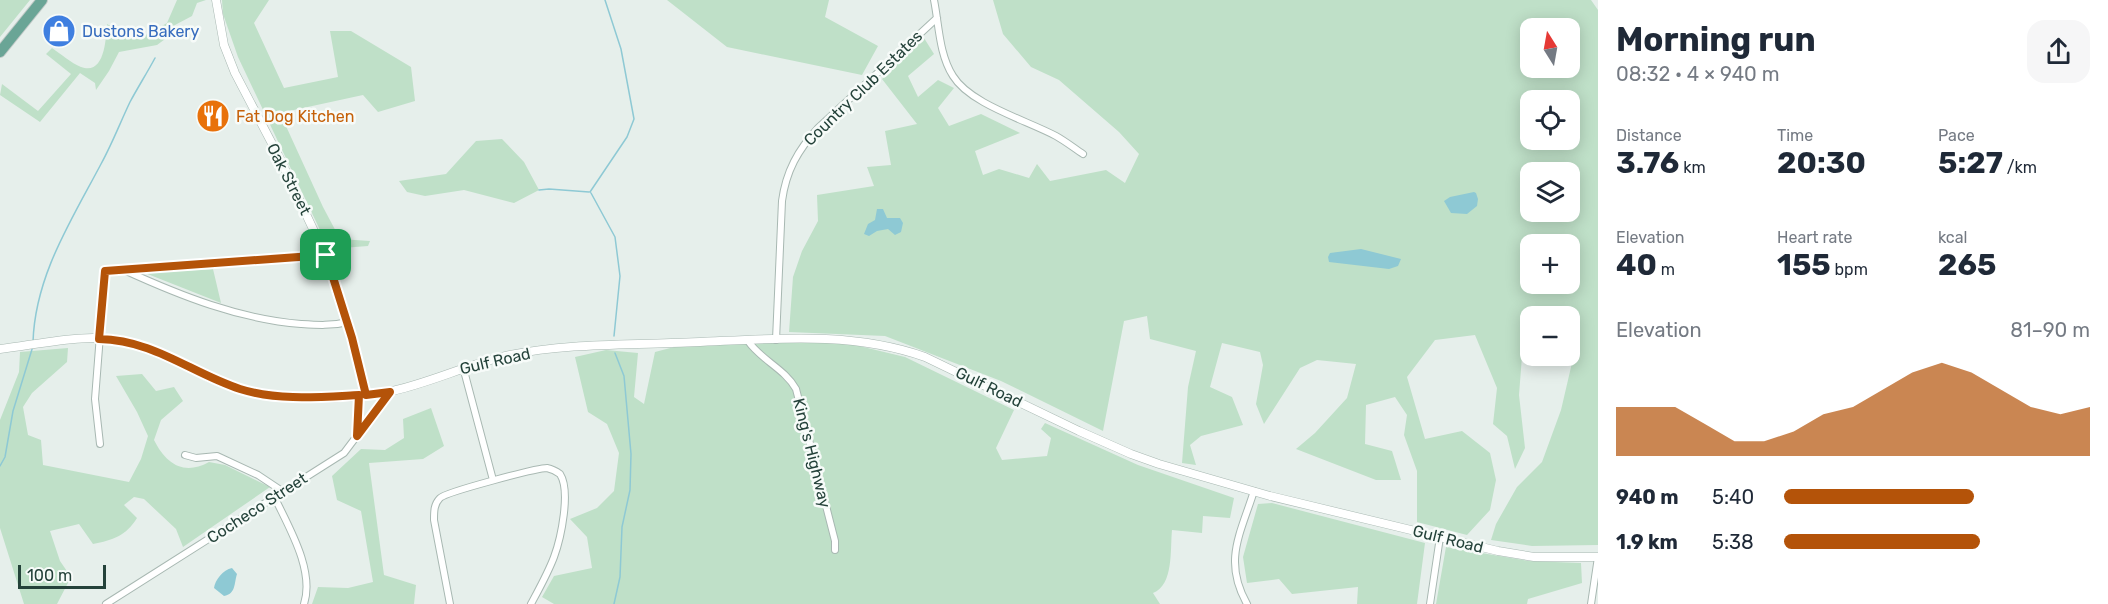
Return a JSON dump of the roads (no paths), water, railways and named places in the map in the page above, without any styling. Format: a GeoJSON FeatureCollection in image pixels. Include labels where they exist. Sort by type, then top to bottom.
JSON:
{"type":"FeatureCollection","features":[{"type":"Feature","properties":{"kind":"main road"},"geometry":{"type":"LineString","coordinates":[[0,52],[42,0]]}},
{"type":"Feature","properties":{"kind":"street","name":"Oak Street"},"geometry":{"type":"LineString","coordinates":[[216,0],[224,45],[235,73],[326,255],[348,322],[364,395]]}},
{"type":"Feature","properties":{"kind":"street","name":"Country Club Estates"},"geometry":{"type":"LineString","coordinates":[[934,0],[947,64],[966,92],[1054,135],[1083,154]]}},
{"type":"Feature","properties":{"kind":"street","name":"Country Club Estates"},"geometry":{"type":"LineString","coordinates":[[776,340],[782,201],[790,166],[801,148],[818,128],[937,18]]}},
{"type":"Feature","properties":{"kind":"street"},"geometry":{"type":"LineString","coordinates":[[100,444],[94,399],[105,271],[326,255]]}},
{"type":"Feature","properties":{"kind":"street"},"geometry":{"type":"LineString","coordinates":[[124,270],[236,314],[285,322],[337,325],[348,322]]}},
{"type":"Feature","properties":{"kind":"street","name":"Gulf Road"},"geometry":{"type":"LineString","coordinates":[[0,349],[99,339],[130,342],[151,348],[218,381],[243,390],[265,395],[303,397],[390,392],[462,368],[513,354],[539,350],[590,346],[822,338],[847,340],[907,351],[947,366],[1131,454],[1196,475],[1498,551],[1534,557],[1598,557]]}},
{"type":"Feature","properties":{"kind":"street","name":"King's Highway"},"geometry":{"type":"LineString","coordinates":[[748,341],[755,352],[789,378],[796,389],[835,541],[835,550]]}},
{"type":"Feature","properties":{"kind":"street"},"geometry":{"type":"LineString","coordinates":[[462,368],[493,480]]}},
{"type":"Feature","properties":{"kind":"street","name":"Cocheco Street"},"geometry":{"type":"LineString","coordinates":[[106,604],[282,490],[344,453],[390,392]]}},
{"type":"Feature","properties":{"kind":"street"},"geometry":{"type":"LineString","coordinates":[[357,436],[364,395]]}},
{"type":"Feature","properties":{"kind":"street"},"geometry":{"type":"LineString","coordinates":[[185,455],[196,458],[217,456],[258,475],[282,490]]}},
{"type":"Feature","properties":{"kind":"street"},"geometry":{"type":"LineString","coordinates":[[450,604],[434,507],[442,496],[493,480],[549,468],[564,479],[566,493],[554,557],[531,604]]}},
{"type":"Feature","properties":{"kind":"street"},"geometry":{"type":"LineString","coordinates":[[1247,604],[1238,588],[1234,571],[1234,554],[1254,491]]}},
{"type":"Feature","properties":{"kind":"street"},"geometry":{"type":"LineString","coordinates":[[274,496],[300,554],[306,582],[304,604]]}},
{"type":"Feature","properties":{"kind":"street"},"geometry":{"type":"LineString","coordinates":[[1430,604],[1440,537]]}},
{"type":"Feature","properties":{"kind":"street"},"geometry":{"type":"LineString","coordinates":[[1591,604],[1598,557]]}},
{"type":"Feature","properties":{"kind":"water"},"geometry":{"type":"Polygon","coordinates":[[[1474,192],[1478,199],[1477,206],[1467,214],[1451,213],[1444,201],[1450,197],[1474,192]]]}},
{"type":"Feature","properties":{"kind":"water"},"geometry":{"type":"Polygon","coordinates":[[[877,209],[883,209],[887,218],[900,218],[903,223],[901,232],[895,235],[888,229],[877,231],[869,236],[864,234],[868,224],[875,220],[877,209]]]}},
{"type":"Feature","properties":{"kind":"water"},"geometry":{"type":"Polygon","coordinates":[[[1361,249],[1401,259],[1398,266],[1389,269],[1329,262],[1330,253],[1361,249]]]}},
{"type":"Feature","properties":{"kind":"water"},"geometry":{"type":"Polygon","coordinates":[[[232,568],[237,574],[234,588],[231,593],[224,596],[214,588],[223,573],[232,568]]]}},
{"type":"Feature","properties":{"kind":"waterway"},"geometry":{"type":"LineString","coordinates":[[590,192],[627,137],[634,119],[621,49],[605,0]]}},
{"type":"Feature","properties":{"kind":"waterway"},"geometry":{"type":"LineString","coordinates":[[33,342],[40,294],[56,250],[130,102],[155,58]]}},
{"type":"Feature","properties":{"kind":"waterway"},"geometry":{"type":"LineString","coordinates":[[539,190],[589,192]]}},
{"type":"Feature","properties":{"kind":"waterway"},"geometry":{"type":"LineString","coordinates":[[591,193],[615,237],[620,276],[614,336]]}},
{"type":"Feature","properties":{"kind":"waterway"},"geometry":{"type":"LineString","coordinates":[[0,466],[5,457],[13,411],[33,346]]}},
{"type":"Feature","properties":{"kind":"waterway"},"geometry":{"type":"LineString","coordinates":[[614,604],[620,577],[622,527],[630,490],[631,454],[624,376],[615,353]]}},
{"type":"Feature","properties":{"kind":"place","name":"Dustons Bakery"},"geometry":{"type":"Point","coordinates":[59,31]}},
{"type":"Feature","properties":{"kind":"place","name":"Fat Dog Kitchen"},"geometry":{"type":"Point","coordinates":[213,116]}}]}
